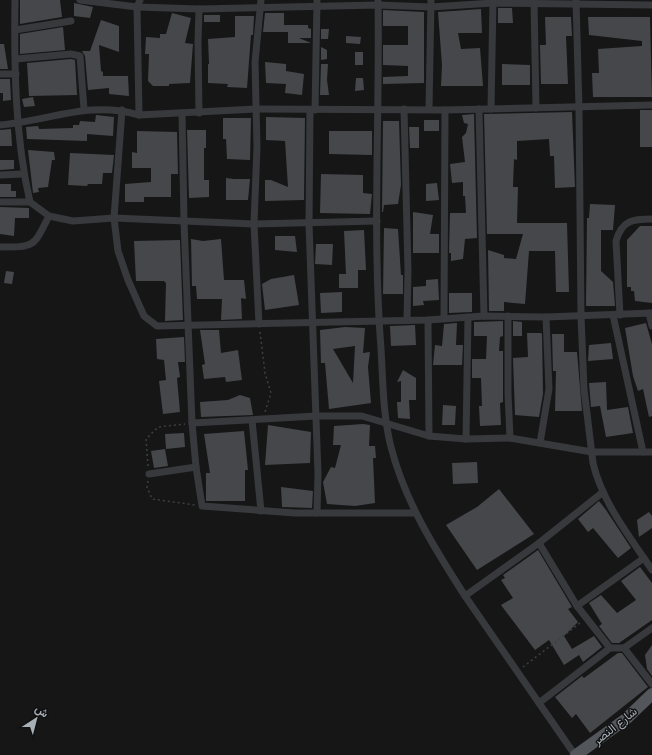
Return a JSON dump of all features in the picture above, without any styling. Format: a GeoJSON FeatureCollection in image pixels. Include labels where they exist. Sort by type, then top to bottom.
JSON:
{"type":"FeatureCollection","features":[{"type":"Feature","properties":{"kind":"main road","name":"شارع النصر"},"geometry":{"type":"LineString","coordinates":[[575,755],[626,719],[652,694]]}},
{"type":"Feature","properties":{"kind":"street"},"geometry":{"type":"LineString","coordinates":[[15,0],[18,124],[23,174],[30,202]]}},
{"type":"Feature","properties":{"kind":"street"},"geometry":{"type":"LineString","coordinates":[[80,0],[199,9],[261,4],[317,3],[576,2],[652,5]]}},
{"type":"Feature","properties":{"kind":"street"},"geometry":{"type":"LineString","coordinates":[[491,109],[493,2]]}},
{"type":"Feature","properties":{"kind":"street"},"geometry":{"type":"LineString","coordinates":[[534,2],[536,108]]}},
{"type":"Feature","properties":{"kind":"street"},"geometry":{"type":"LineString","coordinates":[[576,2],[579,108],[581,316],[584,389],[592,452],[596,475],[603,492],[652,570]]}},
{"type":"Feature","properties":{"kind":"street"},"geometry":{"type":"LineString","coordinates":[[317,3],[309,224],[318,474],[317,513]]}},
{"type":"Feature","properties":{"kind":"street"},"geometry":{"type":"LineString","coordinates":[[378,3],[378,320],[386,422],[391,448],[415,513],[428,537],[465,596],[575,755]]}},
{"type":"Feature","properties":{"kind":"street"},"geometry":{"type":"LineString","coordinates":[[429,109],[431,3]]}},
{"type":"Feature","properties":{"kind":"street"},"geometry":{"type":"LineString","coordinates":[[138,4],[139,115]]}},
{"type":"Feature","properties":{"kind":"street"},"geometry":{"type":"LineString","coordinates":[[259,324],[254,224],[256,109],[255,62],[261,4]]}},
{"type":"Feature","properties":{"kind":"street"},"geometry":{"type":"LineString","coordinates":[[199,9],[199,113]]}},
{"type":"Feature","properties":{"kind":"street"},"geometry":{"type":"LineString","coordinates":[[15,30],[71,21]]}},
{"type":"Feature","properties":{"kind":"street"},"geometry":{"type":"LineString","coordinates":[[16,59],[71,54],[80,56],[84,109]]}},
{"type":"Feature","properties":{"kind":"street"},"geometry":{"type":"LineString","coordinates":[[0,74],[16,74]]}},
{"type":"Feature","properties":{"kind":"street"},"geometry":{"type":"LineString","coordinates":[[0,125],[18,124],[84,109],[122,110],[139,115],[256,109],[313,110],[378,108],[445,110],[579,108],[652,105]]}},
{"type":"Feature","properties":{"kind":"street"},"geometry":{"type":"LineString","coordinates":[[404,109],[408,271],[407,320]]}},
{"type":"Feature","properties":{"kind":"street"},"geometry":{"type":"LineString","coordinates":[[479,109],[484,316]]}},
{"type":"Feature","properties":{"kind":"street"},"geometry":{"type":"LineString","coordinates":[[122,110],[114,218],[118,251],[128,280],[144,316],[157,326],[428,320],[484,316],[546,317],[650,313],[652,326]]}},
{"type":"Feature","properties":{"kind":"street"},"geometry":{"type":"LineString","coordinates":[[444,318],[445,110]]}},
{"type":"Feature","properties":{"kind":"street"},"geometry":{"type":"LineString","coordinates":[[182,113],[184,222],[192,423],[196,467],[202,506],[261,511],[317,513],[415,513]]}},
{"type":"Feature","properties":{"kind":"street"},"geometry":{"type":"LineString","coordinates":[[0,175],[23,174]]}},
{"type":"Feature","properties":{"kind":"street"},"geometry":{"type":"LineString","coordinates":[[0,202],[30,202],[49,216],[73,220],[114,218],[254,224],[309,224],[377,221]]}},
{"type":"Feature","properties":{"kind":"street"},"geometry":{"type":"LineString","coordinates":[[0,247],[27,246],[34,244],[49,216]]}},
{"type":"Feature","properties":{"kind":"street"},"geometry":{"type":"LineString","coordinates":[[620,315],[616,241],[618,234],[628,222],[635,219],[652,220]]}},
{"type":"Feature","properties":{"kind":"street"},"geometry":{"type":"LineString","coordinates":[[613,315],[643,452]]}},
{"type":"Feature","properties":{"kind":"street"},"geometry":{"type":"LineString","coordinates":[[508,316],[508,393],[510,438]]}},
{"type":"Feature","properties":{"kind":"street"},"geometry":{"type":"LineString","coordinates":[[466,439],[468,317]]}},
{"type":"Feature","properties":{"kind":"street"},"geometry":{"type":"LineString","coordinates":[[540,443],[549,389],[546,317]]}},
{"type":"Feature","properties":{"kind":"street"},"geometry":{"type":"LineString","coordinates":[[428,320],[430,436]]}},
{"type":"Feature","properties":{"kind":"street"},"geometry":{"type":"LineString","coordinates":[[192,423],[316,416],[362,416],[430,436],[466,439],[510,438],[592,452],[652,452]]}},
{"type":"Feature","properties":{"kind":"street"},"geometry":{"type":"LineString","coordinates":[[252,420],[261,511]]}},
{"type":"Feature","properties":{"kind":"street"},"geometry":{"type":"LineString","coordinates":[[149,474],[196,467]]}},
{"type":"Feature","properties":{"kind":"street"},"geometry":{"type":"LineString","coordinates":[[465,596],[539,543],[603,492]]}},
{"type":"Feature","properties":{"kind":"street"},"geometry":{"type":"LineString","coordinates":[[539,543],[577,606],[610,648]]}},
{"type":"Feature","properties":{"kind":"street"},"geometry":{"type":"LineString","coordinates":[[577,606],[644,558]]}},
{"type":"Feature","properties":{"kind":"street"},"geometry":{"type":"LineString","coordinates":[[539,703],[610,648],[624,648],[652,628]]}},
{"type":"Feature","properties":{"kind":"street"},"geometry":{"type":"LineString","coordinates":[[624,648],[652,684]]}},
{"type":"Feature","properties":{"kind":"path"},"geometry":{"type":"LineString","coordinates":[[259,324],[265,372],[270,393],[263,419]]}},
{"type":"Feature","properties":{"kind":"path"},"geometry":{"type":"LineString","coordinates":[[192,423],[158,427],[146,439],[149,474],[147,487],[152,499],[202,506]]}},
{"type":"Feature","properties":{"kind":"path"},"geometry":{"type":"LineString","coordinates":[[518,671],[586,618]]}},
{"type":"Feature","properties":{"kind":"building"},"geometry":{"type":"Polygon","coordinates":[[[20,0],[60,0],[62,17],[20,24],[20,0]]]}},
{"type":"Feature","properties":{"kind":"building"},"geometry":{"type":"Polygon","coordinates":[[[74,3],[93,7],[90,18],[74,16],[74,3]]]}},
{"type":"Feature","properties":{"kind":"building"},"geometry":{"type":"Polygon","coordinates":[[[498,8],[512,8],[513,23],[498,23],[498,8]]]}},
{"type":"Feature","properties":{"kind":"building"},"geometry":{"type":"Polygon","coordinates":[[[481,9],[482,33],[458,33],[461,49],[480,48],[483,86],[441,86],[442,65],[438,12],[481,9]]]}},
{"type":"Feature","properties":{"kind":"building"},"geometry":{"type":"Polygon","coordinates":[[[383,10],[424,12],[424,83],[383,84],[383,77],[408,76],[408,66],[383,65],[383,45],[408,45],[408,26],[383,26],[383,10]]]}},
{"type":"Feature","properties":{"kind":"building"},"geometry":{"type":"Polygon","coordinates":[[[172,13],[191,18],[185,43],[193,44],[190,83],[169,84],[169,86],[153,86],[148,81],[149,54],[145,54],[146,37],[160,38],[160,34],[166,34],[172,13]]]}},
{"type":"Feature","properties":{"kind":"building"},"geometry":{"type":"Polygon","coordinates":[[[265,13],[284,13],[284,25],[308,25],[308,28],[311,29],[311,38],[299,38],[311,43],[288,43],[288,32],[263,32],[265,13]]]}},
{"type":"Feature","properties":{"kind":"building"},"geometry":{"type":"Polygon","coordinates":[[[204,15],[220,15],[220,22],[204,22],[204,15]]]}},
{"type":"Feature","properties":{"kind":"building"},"geometry":{"type":"Polygon","coordinates":[[[235,16],[254,16],[247,88],[227,87],[228,84],[208,83],[208,39],[235,37],[235,16]]]}},
{"type":"Feature","properties":{"kind":"building"},"geometry":{"type":"Polygon","coordinates":[[[545,17],[571,17],[572,36],[566,36],[568,84],[541,84],[540,45],[546,45],[545,17]]]}},
{"type":"Feature","properties":{"kind":"building"},"geometry":{"type":"Polygon","coordinates":[[[588,17],[650,17],[652,97],[593,97],[592,73],[599,73],[598,49],[642,46],[642,41],[589,35],[588,17]]]}},
{"type":"Feature","properties":{"kind":"building"},"geometry":{"type":"Polygon","coordinates":[[[101,20],[119,26],[119,52],[99,45],[101,71],[103,72],[103,76],[128,76],[129,96],[109,94],[109,88],[88,90],[85,56],[82,51],[90,51],[101,20]]]}},
{"type":"Feature","properties":{"kind":"building"},"geometry":{"type":"Polygon","coordinates":[[[63,27],[65,50],[20,54],[20,34],[63,27]]]}},
{"type":"Feature","properties":{"kind":"building"},"geometry":{"type":"Polygon","coordinates":[[[321,29],[329,29],[328,39],[321,39],[321,29]]]}},
{"type":"Feature","properties":{"kind":"building"},"geometry":{"type":"Polygon","coordinates":[[[346,36],[361,37],[360,44],[346,43],[346,36]]]}},
{"type":"Feature","properties":{"kind":"building"},"geometry":{"type":"Polygon","coordinates":[[[0,44],[4,44],[8,69],[0,69],[0,44]]]}},
{"type":"Feature","properties":{"kind":"building"},"geometry":{"type":"Polygon","coordinates":[[[321,47],[327,50],[327,59],[321,60],[321,47]]]}},
{"type":"Feature","properties":{"kind":"building"},"geometry":{"type":"Polygon","coordinates":[[[355,52],[363,52],[363,65],[355,65],[355,52]]]}},
{"type":"Feature","properties":{"kind":"building"},"geometry":{"type":"Polygon","coordinates":[[[71,59],[75,60],[77,95],[29,96],[27,63],[71,59]]]}},
{"type":"Feature","properties":{"kind":"building"},"geometry":{"type":"Polygon","coordinates":[[[265,62],[286,64],[286,71],[304,74],[302,95],[285,93],[286,84],[266,83],[265,62]]]}},
{"type":"Feature","properties":{"kind":"building"},"geometry":{"type":"Polygon","coordinates":[[[321,64],[328,64],[327,80],[329,95],[320,95],[321,64]]]}},
{"type":"Feature","properties":{"kind":"building"},"geometry":{"type":"Polygon","coordinates":[[[502,64],[530,65],[530,85],[502,85],[502,64]]]}},
{"type":"Feature","properties":{"kind":"building"},"geometry":{"type":"Polygon","coordinates":[[[356,78],[363,78],[364,90],[355,91],[356,78]]]}},
{"type":"Feature","properties":{"kind":"building"},"geometry":{"type":"Polygon","coordinates":[[[0,79],[10,79],[11,100],[3,101],[3,93],[0,93],[0,79]]]}},
{"type":"Feature","properties":{"kind":"building"},"geometry":{"type":"Polygon","coordinates":[[[33,97],[35,106],[24,107],[22,99],[33,97]]]}},
{"type":"Feature","properties":{"kind":"building"},"geometry":{"type":"Polygon","coordinates":[[[640,110],[652,110],[652,147],[640,147],[640,110]]]}},
{"type":"Feature","properties":{"kind":"building"},"geometry":{"type":"Polygon","coordinates":[[[572,112],[575,187],[555,188],[554,156],[550,156],[549,139],[517,141],[517,160],[514,159],[513,187],[518,187],[517,223],[567,223],[569,292],[556,292],[555,251],[529,251],[525,304],[504,302],[504,311],[489,311],[488,250],[504,255],[504,258],[516,259],[523,234],[487,234],[484,114],[572,112]]]}},
{"type":"Feature","properties":{"kind":"building"},"geometry":{"type":"Polygon","coordinates":[[[474,114],[477,238],[465,239],[463,259],[451,261],[451,253],[449,253],[450,213],[466,213],[465,196],[463,196],[463,182],[452,183],[450,164],[465,162],[462,137],[466,133],[468,124],[464,123],[462,115],[474,114]]]}},
{"type":"Feature","properties":{"kind":"building"},"geometry":{"type":"Polygon","coordinates":[[[96,115],[114,117],[113,136],[87,134],[87,141],[27,139],[26,127],[38,126],[39,129],[73,128],[73,125],[79,125],[80,121],[95,122],[96,115]]]}},
{"type":"Feature","properties":{"kind":"building"},"geometry":{"type":"Polygon","coordinates":[[[266,117],[305,118],[304,200],[265,201],[265,180],[271,180],[288,187],[285,141],[266,140],[266,117]]]}},
{"type":"Feature","properties":{"kind":"building"},"geometry":{"type":"Polygon","coordinates":[[[223,118],[251,118],[250,160],[227,159],[226,139],[223,139],[223,118]]]}},
{"type":"Feature","properties":{"kind":"building"},"geometry":{"type":"Polygon","coordinates":[[[424,120],[439,120],[439,131],[424,131],[424,120]]]}},
{"type":"Feature","properties":{"kind":"building"},"geometry":{"type":"Polygon","coordinates":[[[383,121],[399,121],[401,185],[398,204],[384,205],[382,212],[383,121]]]}},
{"type":"Feature","properties":{"kind":"building"},"geometry":{"type":"Polygon","coordinates":[[[409,127],[419,127],[419,148],[410,148],[409,127]]]}},
{"type":"Feature","properties":{"kind":"building"},"geometry":{"type":"Polygon","coordinates":[[[11,129],[12,146],[0,146],[0,130],[11,129]]]}},
{"type":"Feature","properties":{"kind":"building"},"geometry":{"type":"Polygon","coordinates":[[[187,130],[206,130],[206,148],[204,148],[204,180],[209,180],[209,197],[189,198],[187,130]]]}},
{"type":"Feature","properties":{"kind":"building"},"geometry":{"type":"Polygon","coordinates":[[[137,131],[177,132],[178,174],[171,174],[171,197],[144,197],[144,202],[125,202],[125,184],[151,182],[151,168],[132,168],[132,152],[137,153],[137,131]]]}},
{"type":"Feature","properties":{"kind":"building"},"geometry":{"type":"Polygon","coordinates":[[[329,131],[372,131],[372,155],[329,154],[329,131]]]}},
{"type":"Feature","properties":{"kind":"building"},"geometry":{"type":"Polygon","coordinates":[[[28,150],[54,152],[55,160],[52,160],[48,187],[38,188],[39,192],[33,193],[28,150]]]}},
{"type":"Feature","properties":{"kind":"building"},"geometry":{"type":"Polygon","coordinates":[[[70,153],[114,155],[112,173],[103,173],[102,184],[88,184],[87,186],[68,185],[70,153]]]}},
{"type":"Feature","properties":{"kind":"building"},"geometry":{"type":"Polygon","coordinates":[[[0,160],[14,160],[14,169],[0,170],[0,160]]]}},
{"type":"Feature","properties":{"kind":"building"},"geometry":{"type":"Polygon","coordinates":[[[321,174],[363,175],[363,193],[372,194],[370,214],[320,213],[321,174]]]}},
{"type":"Feature","properties":{"kind":"building"},"geometry":{"type":"Polygon","coordinates":[[[226,178],[250,179],[248,200],[226,200],[226,178]]]}},
{"type":"Feature","properties":{"kind":"building"},"geometry":{"type":"Polygon","coordinates":[[[437,183],[439,200],[426,201],[426,184],[437,183]]]}},
{"type":"Feature","properties":{"kind":"building"},"geometry":{"type":"Polygon","coordinates":[[[0,184],[11,184],[11,191],[16,191],[16,197],[0,197],[0,184]]]}},
{"type":"Feature","properties":{"kind":"building"},"geometry":{"type":"Polygon","coordinates":[[[590,204],[615,205],[613,230],[601,230],[601,271],[613,282],[615,306],[586,306],[587,218],[589,218],[590,204]]]}},
{"type":"Feature","properties":{"kind":"building"},"geometry":{"type":"Polygon","coordinates":[[[0,207],[29,208],[29,218],[15,218],[14,236],[0,234],[0,207]]]}},
{"type":"Feature","properties":{"kind":"building"},"geometry":{"type":"Polygon","coordinates":[[[413,212],[433,215],[430,234],[439,234],[439,253],[413,253],[413,212]]]}},
{"type":"Feature","properties":{"kind":"building"},"geometry":{"type":"Polygon","coordinates":[[[640,226],[652,226],[652,303],[635,301],[634,291],[631,291],[631,287],[627,287],[627,240],[640,226]]]}},
{"type":"Feature","properties":{"kind":"building"},"geometry":{"type":"Polygon","coordinates":[[[384,228],[398,229],[401,275],[403,275],[403,294],[383,294],[384,228]]]}},
{"type":"Feature","properties":{"kind":"building"},"geometry":{"type":"Polygon","coordinates":[[[364,230],[366,270],[358,270],[358,288],[339,288],[339,274],[346,274],[344,231],[364,230]]]}},
{"type":"Feature","properties":{"kind":"building"},"geometry":{"type":"Polygon","coordinates":[[[275,236],[295,236],[297,252],[275,250],[275,236]]]}},
{"type":"Feature","properties":{"kind":"building"},"geometry":{"type":"Polygon","coordinates":[[[191,239],[203,241],[221,239],[224,280],[244,280],[246,299],[241,298],[242,319],[221,320],[222,299],[197,299],[196,286],[192,286],[191,239]]]}},
{"type":"Feature","properties":{"kind":"building"},"geometry":{"type":"Polygon","coordinates":[[[180,240],[183,320],[165,321],[166,283],[164,281],[136,281],[134,241],[180,240]]]}},
{"type":"Feature","properties":{"kind":"building"},"geometry":{"type":"Polygon","coordinates":[[[316,244],[333,244],[332,265],[315,264],[316,244]]]}},
{"type":"Feature","properties":{"kind":"building"},"geometry":{"type":"Polygon","coordinates":[[[6,271],[14,272],[12,284],[4,283],[6,271]]]}},
{"type":"Feature","properties":{"kind":"building"},"geometry":{"type":"Polygon","coordinates":[[[294,275],[299,305],[265,310],[262,284],[271,279],[294,275]]]}},
{"type":"Feature","properties":{"kind":"building"},"geometry":{"type":"Polygon","coordinates":[[[438,279],[439,300],[423,301],[424,305],[413,306],[413,287],[426,286],[426,280],[438,279]]]}},
{"type":"Feature","properties":{"kind":"building"},"geometry":{"type":"Polygon","coordinates":[[[342,292],[342,312],[321,313],[320,293],[342,292]]]}},
{"type":"Feature","properties":{"kind":"building"},"geometry":{"type":"Polygon","coordinates":[[[449,293],[472,293],[472,312],[449,313],[449,293]]]}},
{"type":"Feature","properties":{"kind":"building"},"geometry":{"type":"Polygon","coordinates":[[[503,321],[503,336],[500,337],[499,351],[503,351],[503,402],[500,403],[501,425],[480,426],[479,406],[482,406],[481,378],[472,378],[472,359],[486,359],[487,336],[474,336],[474,322],[503,321]]]}},
{"type":"Feature","properties":{"kind":"building"},"geometry":{"type":"Polygon","coordinates":[[[513,321],[522,322],[522,336],[513,336],[513,321]]]}},
{"type":"Feature","properties":{"kind":"building"},"geometry":{"type":"Polygon","coordinates":[[[457,323],[456,345],[463,345],[462,365],[433,365],[435,345],[442,346],[444,324],[457,323]]]}},
{"type":"Feature","properties":{"kind":"building"},"geometry":{"type":"Polygon","coordinates":[[[646,323],[652,344],[652,416],[649,417],[643,389],[638,391],[633,376],[625,328],[646,323]]]}},
{"type":"Feature","properties":{"kind":"building"},"geometry":{"type":"Polygon","coordinates":[[[415,325],[416,345],[391,346],[390,326],[415,325]]]}},
{"type":"Feature","properties":{"kind":"building"},"geometry":{"type":"Polygon","coordinates":[[[345,327],[365,328],[363,353],[370,352],[368,367],[371,403],[329,409],[325,363],[321,363],[320,330],[345,327]],[[355,346],[333,349],[353,383],[355,346]]]}},
{"type":"Feature","properties":{"kind":"building"},"geometry":{"type":"Polygon","coordinates":[[[200,330],[219,330],[221,353],[238,350],[242,380],[226,382],[225,377],[204,379],[202,365],[205,364],[200,330]]]}},
{"type":"Feature","properties":{"kind":"building"},"geometry":{"type":"Polygon","coordinates":[[[527,333],[542,334],[543,394],[539,417],[515,415],[513,358],[528,357],[527,333]]]}},
{"type":"Feature","properties":{"kind":"building"},"geometry":{"type":"Polygon","coordinates":[[[552,334],[564,334],[564,352],[577,352],[582,411],[555,411],[556,371],[553,371],[552,334]]]}},
{"type":"Feature","properties":{"kind":"building"},"geometry":{"type":"Polygon","coordinates":[[[184,337],[185,362],[178,362],[180,377],[177,378],[180,412],[163,414],[159,381],[166,380],[164,360],[157,359],[156,339],[184,337]]]}},
{"type":"Feature","properties":{"kind":"building"},"geometry":{"type":"Polygon","coordinates":[[[611,343],[613,359],[588,361],[589,345],[611,343]]]}},
{"type":"Feature","properties":{"kind":"building"},"geometry":{"type":"Polygon","coordinates":[[[403,370],[416,378],[416,400],[409,400],[410,419],[398,418],[397,402],[401,402],[401,381],[397,382],[403,370]]]}},
{"type":"Feature","properties":{"kind":"building"},"geometry":{"type":"Polygon","coordinates":[[[606,382],[607,410],[628,407],[633,433],[606,437],[600,406],[591,407],[589,383],[606,382]]]}},
{"type":"Feature","properties":{"kind":"building"},"geometry":{"type":"Polygon","coordinates":[[[240,395],[250,398],[253,415],[201,417],[200,402],[228,400],[240,395]]]}},
{"type":"Feature","properties":{"kind":"building"},"geometry":{"type":"Polygon","coordinates":[[[443,405],[456,406],[455,425],[442,425],[443,405]]]}},
{"type":"Feature","properties":{"kind":"building"},"geometry":{"type":"Polygon","coordinates":[[[268,425],[311,432],[310,463],[265,465],[268,425]]]}},
{"type":"Feature","properties":{"kind":"building"},"geometry":{"type":"Polygon","coordinates":[[[370,425],[369,446],[375,446],[376,458],[373,458],[375,503],[355,506],[327,504],[323,482],[331,467],[335,468],[341,445],[333,445],[334,426],[370,425]]]}},
{"type":"Feature","properties":{"kind":"building"},"geometry":{"type":"Polygon","coordinates":[[[244,431],[248,470],[245,470],[245,501],[206,501],[206,473],[210,473],[204,434],[244,431]]]}},
{"type":"Feature","properties":{"kind":"building"},"geometry":{"type":"Polygon","coordinates":[[[184,433],[185,447],[166,449],[165,434],[184,433]]]}},
{"type":"Feature","properties":{"kind":"building"},"geometry":{"type":"Polygon","coordinates":[[[165,449],[168,466],[154,468],[151,451],[165,449]]]}},
{"type":"Feature","properties":{"kind":"building"},"geometry":{"type":"Polygon","coordinates":[[[477,462],[478,483],[453,484],[452,463],[477,462]]]}},
{"type":"Feature","properties":{"kind":"building"},"geometry":{"type":"Polygon","coordinates":[[[281,487],[313,491],[312,508],[282,507],[281,487]]]}},
{"type":"Feature","properties":{"kind":"building"},"geometry":{"type":"Polygon","coordinates":[[[499,489],[534,534],[477,570],[446,525],[477,507],[499,489]]]}},
{"type":"Feature","properties":{"kind":"building"},"geometry":{"type":"Polygon","coordinates":[[[599,501],[631,548],[618,558],[593,528],[588,532],[578,519],[599,501]]]}},
{"type":"Feature","properties":{"kind":"building"},"geometry":{"type":"Polygon","coordinates":[[[649,512],[652,516],[652,528],[639,537],[637,520],[649,512]]]}},
{"type":"Feature","properties":{"kind":"building"},"geometry":{"type":"Polygon","coordinates":[[[538,550],[572,607],[568,609],[578,622],[564,636],[572,649],[594,636],[602,647],[583,662],[579,655],[564,665],[549,640],[535,650],[501,605],[513,598],[501,580],[505,578],[503,575],[538,550]]]}},
{"type":"Feature","properties":{"kind":"building"},"geometry":{"type":"Polygon","coordinates":[[[640,567],[652,583],[652,620],[619,643],[612,643],[599,626],[602,624],[589,603],[601,595],[617,613],[636,600],[621,581],[640,567]]]}},
{"type":"Feature","properties":{"kind":"building"},"geometry":{"type":"Polygon","coordinates":[[[652,645],[652,676],[647,669],[645,655],[652,645]]]}},
{"type":"Feature","properties":{"kind":"building"},"geometry":{"type":"Polygon","coordinates":[[[618,653],[622,653],[648,687],[590,733],[576,714],[572,718],[555,697],[582,676],[584,678],[618,653]]]}}]}
